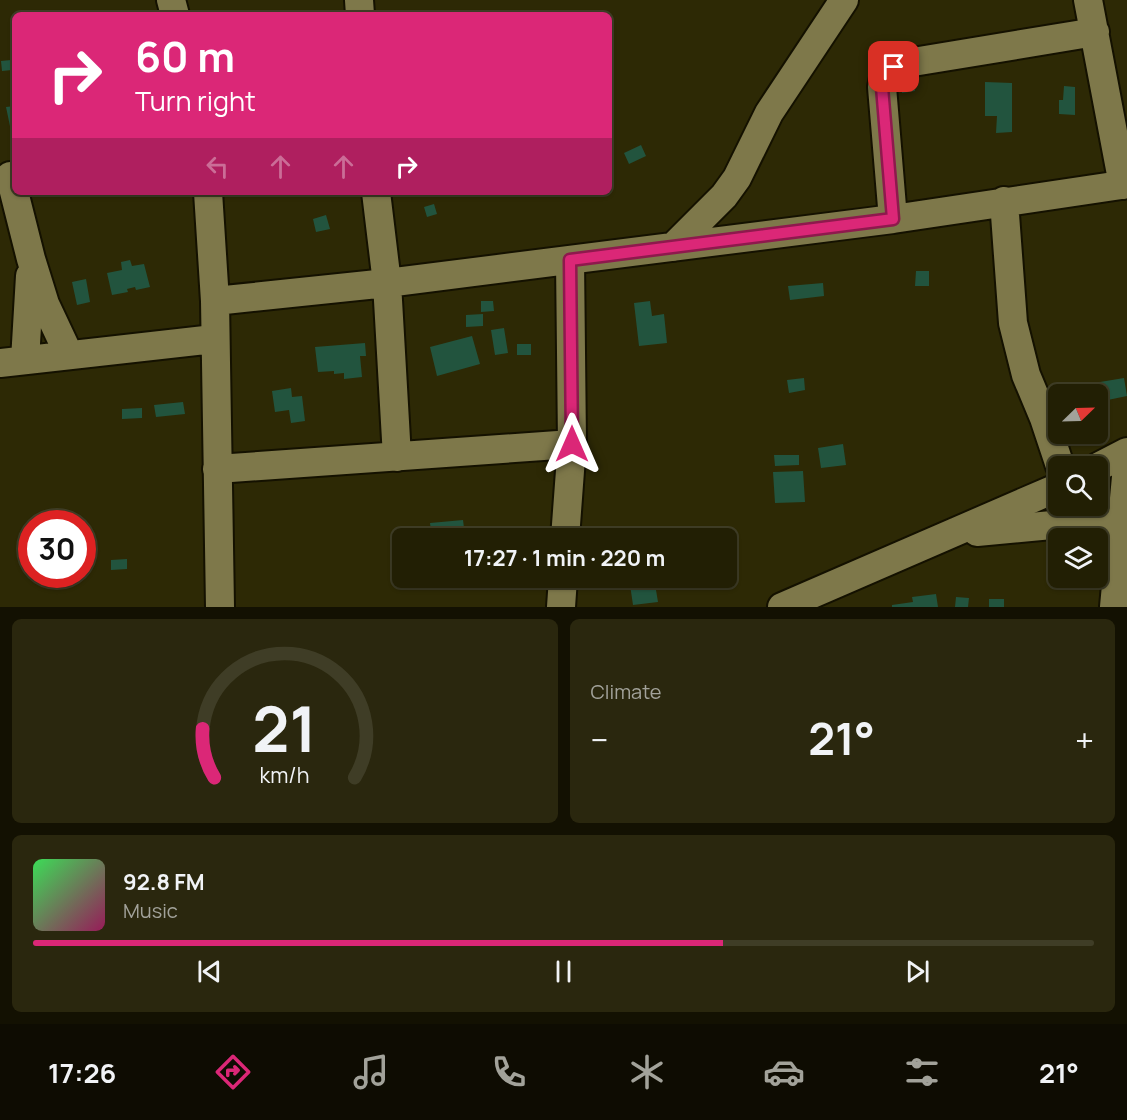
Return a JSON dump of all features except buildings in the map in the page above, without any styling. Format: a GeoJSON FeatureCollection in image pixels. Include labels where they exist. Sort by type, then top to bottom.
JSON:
{"type":"FeatureCollection","features":[{"type":"Feature","properties":{"kind":"street"},"geometry":{"type":"LineString","coordinates":[[673,246],[719,202],[737,178],[769,112],[844,0]]}},
{"type":"Feature","properties":{"kind":"street"},"geometry":{"type":"LineString","coordinates":[[215,301],[387,283],[893,219],[1125,184],[1089,0]]}},
{"type":"Feature","properties":{"kind":"street"},"geometry":{"type":"LineString","coordinates":[[893,219],[882,87],[885,74],[894,67],[913,62],[1095,32]]}},
{"type":"Feature","properties":{"kind":"street"},"geometry":{"type":"LineString","coordinates":[[13,195],[45,304],[69,355]]}},
{"type":"Feature","properties":{"kind":"street"},"geometry":{"type":"LineString","coordinates":[[208,195],[215,301],[220,607]]}},
{"type":"Feature","properties":{"kind":"street"},"geometry":{"type":"LineString","coordinates":[[376,195],[387,283],[397,457]]}},
{"type":"Feature","properties":{"kind":"street"},"geometry":{"type":"LineString","coordinates":[[1004,201],[1013,323],[1026,375],[1057,456]]}},
{"type":"Feature","properties":{"kind":"street"},"geometry":{"type":"LineString","coordinates":[[31,259],[13,362],[214,339]]}},
{"type":"Feature","properties":{"kind":"street"},"geometry":{"type":"LineString","coordinates":[[566,528],[572,444],[570,260]]}},
{"type":"Feature","properties":{"kind":"street"},"geometry":{"type":"LineString","coordinates":[[217,469],[572,444]]}},
{"type":"Feature","properties":{"kind":"street"},"geometry":{"type":"LineString","coordinates":[[1108,462],[1127,452]]}},
{"type":"Feature","properties":{"kind":"street"},"geometry":{"type":"LineString","coordinates":[[1114,607],[1127,466]]}},
{"type":"Feature","properties":{"kind":"street"},"geometry":{"type":"LineString","coordinates":[[782,607],[830,597],[951,534],[1048,492]]}},
{"type":"Feature","properties":{"kind":"street"},"geometry":{"type":"LineString","coordinates":[[951,534],[1124,518]]}},
{"type":"Feature","properties":{"kind":"street"},"geometry":{"type":"LineString","coordinates":[[561,607],[562,588]]}},
{"type":"Feature","properties":{"kind":"route"},"geometry":{"type":"LineString","coordinates":[[572,444],[570,260],[893,219],[882,87],[885,74],[894,67]]}}]}
